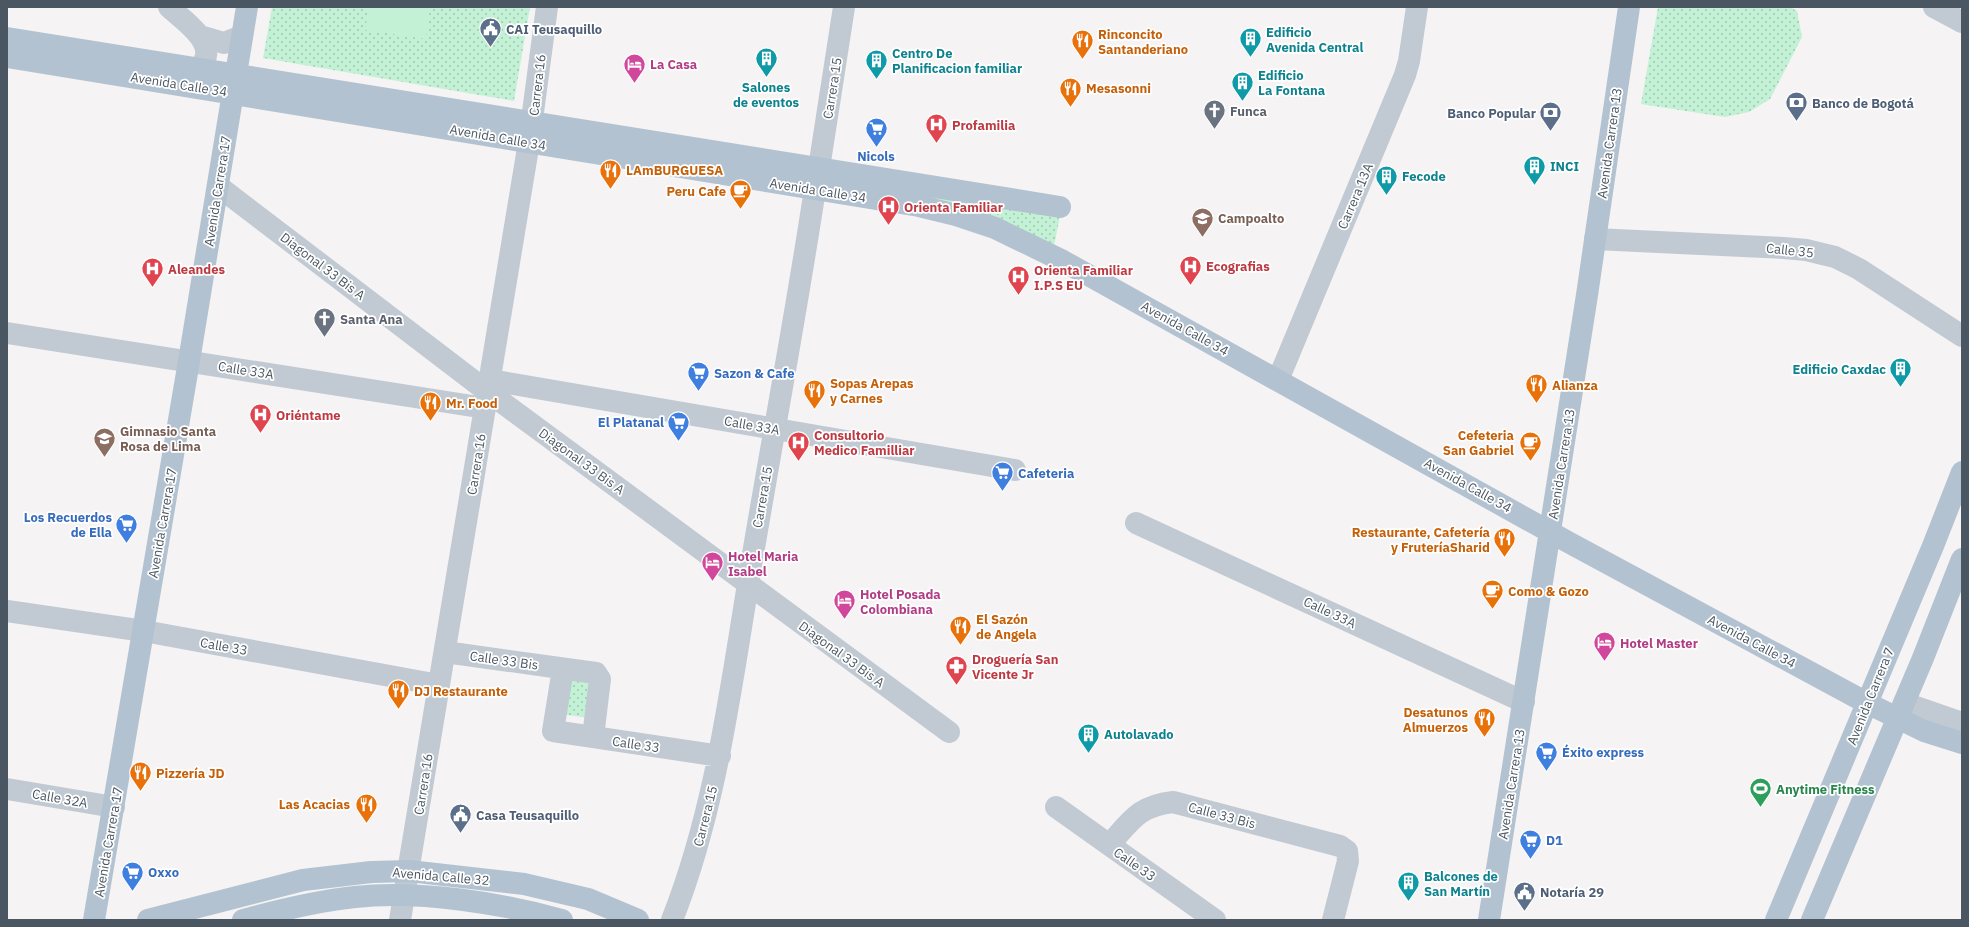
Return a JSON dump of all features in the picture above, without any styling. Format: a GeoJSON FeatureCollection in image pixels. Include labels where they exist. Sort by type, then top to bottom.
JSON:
{"type":"FeatureCollection","features":[{"type":"Feature","properties":{"kind":"main road","name":"Avenida Carrera 17"},"geometry":{"type":"LineString","coordinates":[[94,920],[144,631],[247,7]]}},
{"type":"Feature","properties":{"kind":"main road","name":"Avenida Carrera 13"},"geometry":{"type":"LineString","coordinates":[[1490,920],[1595,239],[1629,7]]}},
{"type":"Feature","properties":{"kind":"main road","name":"Avenida Calle 34"},"geometry":{"type":"LineString","coordinates":[[7,38],[198,69],[234,84]]}},
{"type":"Feature","properties":{"kind":"main road","name":"Avenida Calle 34"},"geometry":{"type":"LineString","coordinates":[[7,57],[234,84],[530,132],[816,189],[919,206],[956,215],[994,228],[1063,261],[1550,531],[1867,704],[1901,711],[1924,730],[1962,743]]}},
{"type":"Feature","properties":{"kind":"main road","name":"Avenida Calle 34"},"geometry":{"type":"LineString","coordinates":[[530,132],[819,168],[1060,207]]}},
{"type":"Feature","properties":{"kind":"main road","name":"Avenida Carrera 7"},"geometry":{"type":"LineString","coordinates":[[1776,920],[1934,546],[1962,472]]}},
{"type":"Feature","properties":{"kind":"main road"},"geometry":{"type":"LineString","coordinates":[[1812,920],[1901,711],[1962,559]]}},
{"type":"Feature","properties":{"kind":"main road","name":"Avenida Calle 32"},"geometry":{"type":"LineString","coordinates":[[148,920],[303,880],[371,872],[409,871],[524,884],[588,899],[638,920]]}},
{"type":"Feature","properties":{"kind":"main road","name":"Avenida Calle 32"},"geometry":{"type":"LineString","coordinates":[[243,920],[332,900],[357,897],[404,896],[485,903],[538,913],[562,920]]}},
{"type":"Feature","properties":{"kind":"street"},"geometry":{"type":"LineString","coordinates":[[169,7],[200,36],[206,46],[204,63],[198,69]]}},
{"type":"Feature","properties":{"kind":"street","name":"Carrera 16"},"geometry":{"type":"LineString","coordinates":[[400,920],[530,132],[547,7]]}},
{"type":"Feature","properties":{"kind":"street","name":"Carrera 15"},"geometry":{"type":"LineString","coordinates":[[819,168],[844,7]]}},
{"type":"Feature","properties":{"kind":"street","name":"Carrera 13A"},"geometry":{"type":"LineString","coordinates":[[1278,380],[1404,75],[1409,61],[1417,7]]}},
{"type":"Feature","properties":{"kind":"street"},"geometry":{"type":"LineString","coordinates":[[1934,7],[1962,22]]}},
{"type":"Feature","properties":{"kind":"street"},"geometry":{"type":"LineString","coordinates":[[200,36],[224,43],[242,36]]}},
{"type":"Feature","properties":{"kind":"street","name":"Diagonal 33 Bis A"},"geometry":{"type":"LineString","coordinates":[[218,186],[487,394],[949,732]]}},
{"type":"Feature","properties":{"kind":"street","name":"Carrera 15"},"geometry":{"type":"LineString","coordinates":[[672,920],[693,864],[720,756],[774,428],[816,189]]}},
{"type":"Feature","properties":{"kind":"street","name":"Calle 35"},"geometry":{"type":"LineString","coordinates":[[1595,239],[1784,248],[1806,250],[1835,257],[1859,269],[1962,336]]}},
{"type":"Feature","properties":{"kind":"street","name":"Calle 33A"},"geometry":{"type":"LineString","coordinates":[[7,332],[189,361],[774,428],[1015,470]]}},
{"type":"Feature","properties":{"kind":"street","name":"Calle 33A"},"geometry":{"type":"LineString","coordinates":[[1136,522],[1524,702]]}},
{"type":"Feature","properties":{"kind":"street","name":"Calle 33"},"geometry":{"type":"LineString","coordinates":[[7,611],[144,631],[439,685]]}},
{"type":"Feature","properties":{"kind":"street","name":"Calle 33 Bis"},"geometry":{"type":"LineString","coordinates":[[445,652],[596,673],[600,679],[593,737]]}},
{"type":"Feature","properties":{"kind":"street","name":"Calle 33"},"geometry":{"type":"LineString","coordinates":[[563,669],[553,731],[720,756]]}},
{"type":"Feature","properties":{"kind":"street","name":"Avenida Calle 34"},"geometry":{"type":"LineString","coordinates":[[1901,711],[1962,723]]}},
{"type":"Feature","properties":{"kind":"street","name":"Calle 32A"},"geometry":{"type":"LineString","coordinates":[[7,789],[114,807]]}},
{"type":"Feature","properties":{"kind":"street","name":"Calle 33 Bis"},"geometry":{"type":"LineString","coordinates":[[1109,845],[1142,810],[1156,804],[1173,802],[1340,846],[1347,851],[1348,861],[1333,920]]}},
{"type":"Feature","properties":{"kind":"street","name":"Calle 33"},"geometry":{"type":"LineString","coordinates":[[1056,807],[1215,920]]}},
{"type":"Feature","properties":{"kind":"green space"},"geometry":{"type":"Polygon","coordinates":[[[272,7],[530,7],[514,101],[263,58],[272,7]]]}},
{"type":"Feature","properties":{"kind":"green space"},"geometry":{"type":"Polygon","coordinates":[[[369,7],[430,7],[426,39],[365,30],[369,7]]]}},
{"type":"Feature","properties":{"kind":"green space"},"geometry":{"type":"Polygon","coordinates":[[[1658,7],[1790,7],[1797,11],[1802,37],[1770,99],[1749,112],[1725,117],[1641,104],[1658,7]]]}},
{"type":"Feature","properties":{"kind":"green space"},"geometry":{"type":"Polygon","coordinates":[[[553,133],[1060,216],[1054,246],[553,133]]]}},
{"type":"Feature","properties":{"kind":"green space"},"geometry":{"type":"Polygon","coordinates":[[[566,672],[595,676],[589,718],[560,714],[566,672]]]}},
{"type":"Feature","properties":{"kind":"place","name":"CAI Teusaquillo"},"geometry":{"type":"Point","coordinates":[490,48]}},
{"type":"Feature","properties":{"kind":"place","name":"Edificio Avenida Central"},"geometry":{"type":"Point","coordinates":[1250,58]}},
{"type":"Feature","properties":{"kind":"place","name":"Rinconcito Santanderiano"},"geometry":{"type":"Point","coordinates":[1083,60]}},
{"type":"Feature","properties":{"kind":"place","name":"Salones de eventos"},"geometry":{"type":"Point","coordinates":[766,78]}},
{"type":"Feature","properties":{"kind":"place","name":"Centro De Planificacion familiar"},"geometry":{"type":"Point","coordinates":[876,80]}},
{"type":"Feature","properties":{"kind":"place","name":"La Casa"},"geometry":{"type":"Point","coordinates":[635,84]}},
{"type":"Feature","properties":{"kind":"place","name":"Edificio La Fontana"},"geometry":{"type":"Point","coordinates":[1243,102]}},
{"type":"Feature","properties":{"kind":"place","name":"Mesasonni"},"geometry":{"type":"Point","coordinates":[1071,108]}},
{"type":"Feature","properties":{"kind":"place","name":"Banco de Bogotá"},"geometry":{"type":"Point","coordinates":[1796,122]}},
{"type":"Feature","properties":{"kind":"place","name":"Funca"},"geometry":{"type":"Point","coordinates":[1215,130]}},
{"type":"Feature","properties":{"kind":"place","name":"Banco Popular"},"geometry":{"type":"Point","coordinates":[1551,132]}},
{"type":"Feature","properties":{"kind":"place","name":"Profamilia"},"geometry":{"type":"Point","coordinates":[936,144]}},
{"type":"Feature","properties":{"kind":"place","name":"Nicols"},"geometry":{"type":"Point","coordinates":[876,148]}},
{"type":"Feature","properties":{"kind":"place","name":"INCI"},"geometry":{"type":"Point","coordinates":[1534,186]}},
{"type":"Feature","properties":{"kind":"place","name":"LAmBURGUESA"},"geometry":{"type":"Point","coordinates":[611,190]}},
{"type":"Feature","properties":{"kind":"place","name":"Fecode"},"geometry":{"type":"Point","coordinates":[1387,196]}},
{"type":"Feature","properties":{"kind":"place","name":"Peru Cafe"},"geometry":{"type":"Point","coordinates":[741,210]}},
{"type":"Feature","properties":{"kind":"place","name":"Orienta Familiar"},"geometry":{"type":"Point","coordinates":[888,226]}},
{"type":"Feature","properties":{"kind":"place","name":"Campoalto"},"geometry":{"type":"Point","coordinates":[1203,238]}},
{"type":"Feature","properties":{"kind":"place","name":"Ecografias"},"geometry":{"type":"Point","coordinates":[1191,286]}},
{"type":"Feature","properties":{"kind":"place","name":"Aleandes"},"geometry":{"type":"Point","coordinates":[153,288]}},
{"type":"Feature","properties":{"kind":"place","name":"Orienta Familiar I.P.S EU"},"geometry":{"type":"Point","coordinates":[1019,296]}},
{"type":"Feature","properties":{"kind":"place","name":"Santa Ana"},"geometry":{"type":"Point","coordinates":[325,338]}},
{"type":"Feature","properties":{"kind":"place","name":"Edificio Caxdac"},"geometry":{"type":"Point","coordinates":[1901,388]}},
{"type":"Feature","properties":{"kind":"place","name":"Sazon & Cafe"},"geometry":{"type":"Point","coordinates":[699,392]}},
{"type":"Feature","properties":{"kind":"place","name":"Alianza"},"geometry":{"type":"Point","coordinates":[1537,404]}},
{"type":"Feature","properties":{"kind":"place","name":"Sopas Arepas y Carnes"},"geometry":{"type":"Point","coordinates":[815,410]}},
{"type":"Feature","properties":{"kind":"place","name":"Mr. Food"},"geometry":{"type":"Point","coordinates":[431,422]}},
{"type":"Feature","properties":{"kind":"place","name":"Oriéntame"},"geometry":{"type":"Point","coordinates":[260,434]}},
{"type":"Feature","properties":{"kind":"place","name":"El Platanal"},"geometry":{"type":"Point","coordinates":[679,442]}},
{"type":"Feature","properties":{"kind":"place","name":"Gimnasio Santa Rosa de Lima"},"geometry":{"type":"Point","coordinates":[104,458]}},
{"type":"Feature","properties":{"kind":"place","name":"Consultorio Medico Familliar"},"geometry":{"type":"Point","coordinates":[798,462]}},
{"type":"Feature","properties":{"kind":"place","name":"Cefeteria San Gabriel"},"geometry":{"type":"Point","coordinates":[1530,462]}},
{"type":"Feature","properties":{"kind":"place","name":"Cafeteria"},"geometry":{"type":"Point","coordinates":[1002,492]}},
{"type":"Feature","properties":{"kind":"place","name":"Los Recuerdos de Ella"},"geometry":{"type":"Point","coordinates":[127,544]}},
{"type":"Feature","properties":{"kind":"place","name":"Restaurante, Cafetería y FruteríaSharid"},"geometry":{"type":"Point","coordinates":[1505,558]}},
{"type":"Feature","properties":{"kind":"place","name":"Hotel Maria Isabel"},"geometry":{"type":"Point","coordinates":[713,582]}},
{"type":"Feature","properties":{"kind":"place","name":"Como & Gozo"},"geometry":{"type":"Point","coordinates":[1493,610]}},
{"type":"Feature","properties":{"kind":"place","name":"Hotel Posada Colombiana"},"geometry":{"type":"Point","coordinates":[844,620]}},
{"type":"Feature","properties":{"kind":"place","name":"El Sazón de Angela"},"geometry":{"type":"Point","coordinates":[960,646]}},
{"type":"Feature","properties":{"kind":"place","name":"Hotel Master"},"geometry":{"type":"Point","coordinates":[1605,662]}},
{"type":"Feature","properties":{"kind":"place","name":"Droguería San Vicente Jr"},"geometry":{"type":"Point","coordinates":[957,686]}},
{"type":"Feature","properties":{"kind":"place","name":"DJ Restaurante"},"geometry":{"type":"Point","coordinates":[399,710]}},
{"type":"Feature","properties":{"kind":"place","name":"Desatunos Almuerzos"},"geometry":{"type":"Point","coordinates":[1484,738]}},
{"type":"Feature","properties":{"kind":"place","name":"Autolavado"},"geometry":{"type":"Point","coordinates":[1088,754]}},
{"type":"Feature","properties":{"kind":"place","name":"Éxito express"},"geometry":{"type":"Point","coordinates":[1546,772]}},
{"type":"Feature","properties":{"kind":"place","name":"Pizzería JD"},"geometry":{"type":"Point","coordinates":[140,792]}},
{"type":"Feature","properties":{"kind":"place","name":"Anytime Fitness"},"geometry":{"type":"Point","coordinates":[1760,808]}},
{"type":"Feature","properties":{"kind":"place","name":"Las Acacias"},"geometry":{"type":"Point","coordinates":[366,824]}},
{"type":"Feature","properties":{"kind":"place","name":"Casa Teusaquillo"},"geometry":{"type":"Point","coordinates":[460,834]}},
{"type":"Feature","properties":{"kind":"place","name":"D1"},"geometry":{"type":"Point","coordinates":[1530,860]}},
{"type":"Feature","properties":{"kind":"place","name":"Oxxo"},"geometry":{"type":"Point","coordinates":[133,892]}},
{"type":"Feature","properties":{"kind":"place","name":"Balcones de San Martín"},"geometry":{"type":"Point","coordinates":[1409,902]}},
{"type":"Feature","properties":{"kind":"place","name":"Notaría 29"},"geometry":{"type":"Point","coordinates":[1524,912]}}]}
